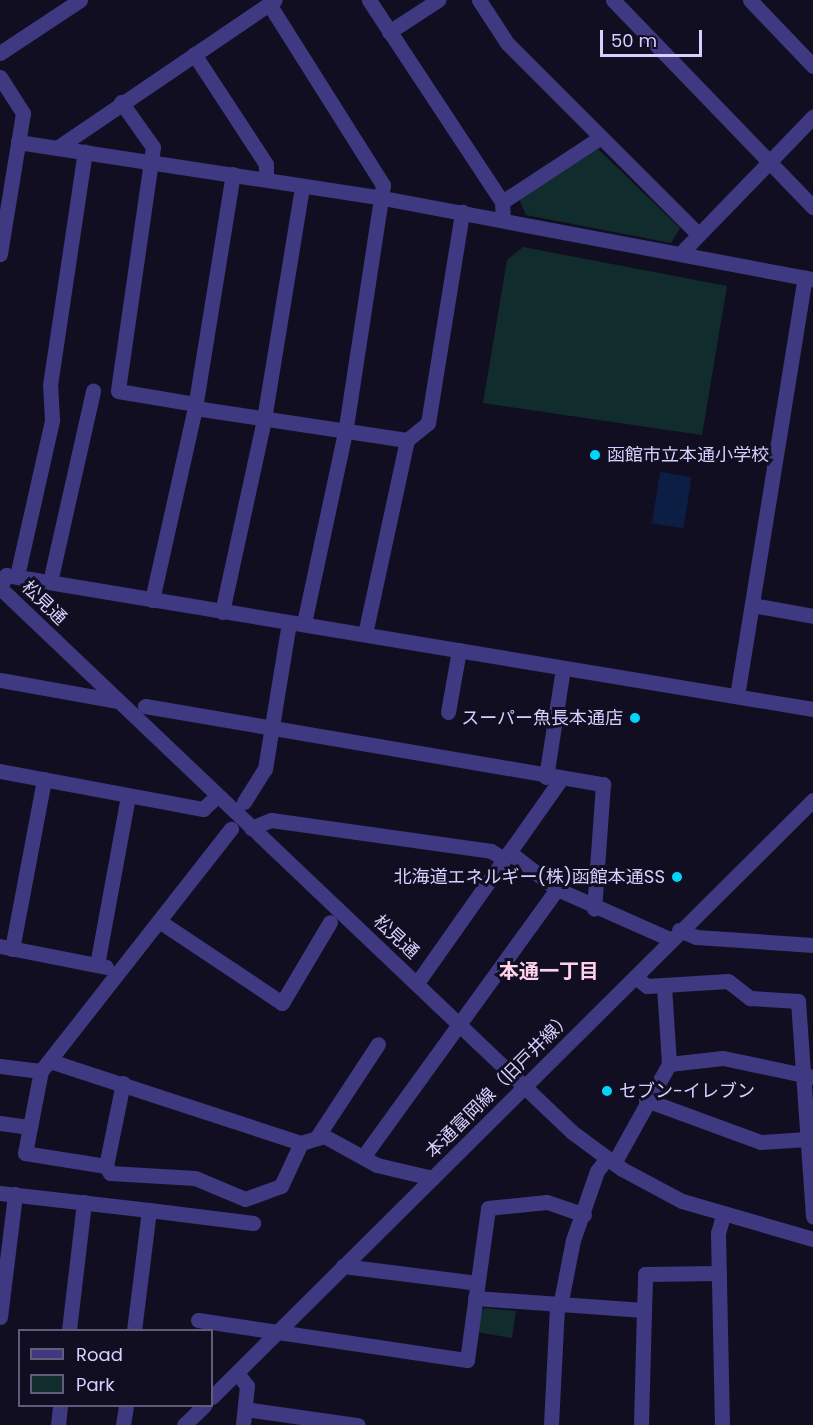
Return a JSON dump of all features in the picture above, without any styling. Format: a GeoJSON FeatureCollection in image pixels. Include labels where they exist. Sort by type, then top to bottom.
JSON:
{"type":"FeatureCollection","features":[{"type":"Feature","properties":{"kind":"street"},"geometry":{"type":"LineString","coordinates":[[0,53],[80,0]]}},
{"type":"Feature","properties":{"kind":"street"},"geometry":{"type":"LineString","coordinates":[[369,0],[502,202],[503,219]]}},
{"type":"Feature","properties":{"kind":"street"},"geometry":{"type":"LineString","coordinates":[[389,32],[438,0]]}},
{"type":"Feature","properties":{"kind":"street"},"geometry":{"type":"LineString","coordinates":[[479,0],[507,43],[698,234]]}},
{"type":"Feature","properties":{"kind":"street"},"geometry":{"type":"LineString","coordinates":[[613,0],[813,207]]}},
{"type":"Feature","properties":{"kind":"street"},"geometry":{"type":"LineString","coordinates":[[750,0],[813,66]]}},
{"type":"Feature","properties":{"kind":"street"},"geometry":{"type":"LineString","coordinates":[[57,148],[121,102],[272,2],[383,185],[383,198],[345,432],[296,623],[265,769],[244,802]]}},
{"type":"Feature","properties":{"kind":"street"},"geometry":{"type":"LineString","coordinates":[[194,54],[266,164],[266,179]]}},
{"type":"Feature","properties":{"kind":"street"},"geometry":{"type":"LineString","coordinates":[[0,77],[23,113],[0,254]]}},
{"type":"Feature","properties":{"kind":"street"},"geometry":{"type":"LineString","coordinates":[[121,102],[153,147],[118,391],[264,419],[406,440]]}},
{"type":"Feature","properties":{"kind":"street"},"geometry":{"type":"LineString","coordinates":[[681,253],[813,117]]}},
{"type":"Feature","properties":{"kind":"street"},"geometry":{"type":"LineString","coordinates":[[502,202],[601,137]]}},
{"type":"Feature","properties":{"kind":"street"},"geometry":{"type":"LineString","coordinates":[[18,142],[383,198],[810,277],[737,696]]}},
{"type":"Feature","properties":{"kind":"street"},"geometry":{"type":"LineString","coordinates":[[19,567],[52,420],[50,385],[85,152]]}},
{"type":"Feature","properties":{"kind":"street"},"geometry":{"type":"LineString","coordinates":[[152,600],[196,406],[233,174]]}},
{"type":"Feature","properties":{"kind":"street"},"geometry":{"type":"LineString","coordinates":[[222,612],[264,419],[302,186]]}},
{"type":"Feature","properties":{"kind":"street"},"geometry":{"type":"LineString","coordinates":[[365,634],[406,440],[428,423],[462,212]]}},
{"type":"Feature","properties":{"kind":"street"},"geometry":{"type":"LineString","coordinates":[[52,573],[93,391]]}},
{"type":"Feature","properties":{"kind":"street"},"geometry":{"type":"LineString","coordinates":[[0,588],[6,575],[813,709]]}},
{"type":"Feature","properties":{"kind":"street","name":"松見通"},"geometry":{"type":"LineString","coordinates":[[0,588],[525,1087],[610,1161],[682,1201],[723,1215],[813,1239]]}},
{"type":"Feature","properties":{"kind":"street"},"geometry":{"type":"LineString","coordinates":[[752,605],[813,615]]}},
{"type":"Feature","properties":{"kind":"street"},"geometry":{"type":"LineString","coordinates":[[448,712],[459,650]]}},
{"type":"Feature","properties":{"kind":"street"},"geometry":{"type":"LineString","coordinates":[[417,983],[507,855],[554,778],[563,668]]}},
{"type":"Feature","properties":{"kind":"street"},"geometry":{"type":"LineString","coordinates":[[0,680],[118,701]]}},
{"type":"Feature","properties":{"kind":"street"},"geometry":{"type":"LineString","coordinates":[[146,706],[272,731],[554,778],[603,784],[594,909]]}},
{"type":"Feature","properties":{"kind":"street"},"geometry":{"type":"LineString","coordinates":[[0,771],[203,809],[217,796]]}},
{"type":"Feature","properties":{"kind":"street"},"geometry":{"type":"LineString","coordinates":[[44,779],[6,947],[116,970]]}},
{"type":"Feature","properties":{"kind":"street"},"geometry":{"type":"LineString","coordinates":[[97,965],[128,796]]}},
{"type":"Feature","properties":{"kind":"street","name":"本通富岡線（旧戸井線）"},"geometry":{"type":"LineString","coordinates":[[213,1397],[813,800]]}},
{"type":"Feature","properties":{"kind":"street"},"geometry":{"type":"LineString","coordinates":[[251,828],[271,820],[490,851],[507,855],[557,889],[594,909],[675,935],[813,945]]}},
{"type":"Feature","properties":{"kind":"street"},"geometry":{"type":"LineString","coordinates":[[106,1166],[25,1153],[47,1066],[116,970],[162,923],[231,830]]}},
{"type":"Feature","properties":{"kind":"street"},"geometry":{"type":"LineString","coordinates":[[363,1157],[557,889]]}},
{"type":"Feature","properties":{"kind":"street"},"geometry":{"type":"LineString","coordinates":[[162,923],[282,1003],[330,922]]}},
{"type":"Feature","properties":{"kind":"street"},"geometry":{"type":"LineString","coordinates":[[635,977],[647,986],[728,981],[750,998],[798,1001],[809,1076],[807,1138],[813,1216]]}},
{"type":"Feature","properties":{"kind":"street"},"geometry":{"type":"LineString","coordinates":[[551,1425],[559,1306],[573,1240],[584,1215],[597,1171],[610,1161],[669,1064],[664,986]]}},
{"type":"Feature","properties":{"kind":"street"},"geometry":{"type":"LineString","coordinates":[[0,1066],[47,1066],[123,1083],[301,1143],[317,1137],[378,1044]]}},
{"type":"Feature","properties":{"kind":"street"},"geometry":{"type":"LineString","coordinates":[[669,1064],[723,1058],[809,1076]]}},
{"type":"Feature","properties":{"kind":"street"},"geometry":{"type":"LineString","coordinates":[[123,1083],[106,1166],[110,1173],[195,1178],[245,1199],[281,1186],[301,1143]]}},
{"type":"Feature","properties":{"kind":"street"},"geometry":{"type":"LineString","coordinates":[[646,1100],[761,1142],[807,1138]]}},
{"type":"Feature","properties":{"kind":"street"},"geometry":{"type":"LineString","coordinates":[[0,1123],[30,1127]]}},
{"type":"Feature","properties":{"kind":"street"},"geometry":{"type":"LineString","coordinates":[[317,1137],[363,1157],[432,1179]]}},
{"type":"Feature","properties":{"kind":"street"},"geometry":{"type":"LineString","coordinates":[[0,1317],[8,1193],[253,1223]]}},
{"type":"Feature","properties":{"kind":"street"},"geometry":{"type":"LineString","coordinates":[[69,1329],[84,1202]]}},
{"type":"Feature","properties":{"kind":"street"},"geometry":{"type":"LineString","coordinates":[[198,1320],[261,1327],[274,1335],[467,1360],[488,1208],[547,1202],[584,1215]]}},
{"type":"Feature","properties":{"kind":"street"},"geometry":{"type":"LineString","coordinates":[[134,1329],[148,1210]]}},
{"type":"Feature","properties":{"kind":"street"},"geometry":{"type":"LineString","coordinates":[[722,1425],[719,1273],[723,1215]]}},
{"type":"Feature","properties":{"kind":"street"},"geometry":{"type":"LineString","coordinates":[[344,1266],[559,1306],[644,1310]]}},
{"type":"Feature","properties":{"kind":"street"},"geometry":{"type":"LineString","coordinates":[[641,1425],[645,1274],[719,1273]]}},
{"type":"Feature","properties":{"kind":"street"},"geometry":{"type":"LineString","coordinates":[[237,1373],[247,1386],[243,1425]]}},
{"type":"Feature","properties":{"kind":"street"},"geometry":{"type":"LineString","coordinates":[[58,1425],[60,1407]]}},
{"type":"Feature","properties":{"kind":"street"},"geometry":{"type":"LineString","coordinates":[[123,1425],[126,1407]]}},
{"type":"Feature","properties":{"kind":"street"},"geometry":{"type":"LineString","coordinates":[[184,1425],[203,1407]]}},
{"type":"Feature","properties":{"kind":"street"},"geometry":{"type":"LineString","coordinates":[[245,1409],[353,1425]]}},
{"type":"Feature","properties":{"kind":"green space"},"geometry":{"type":"Polygon","coordinates":[[[598,149],[680,228],[671,243],[526,215],[519,199],[598,149]]]}},
{"type":"Feature","properties":{"kind":"green space"},"geometry":{"type":"Polygon","coordinates":[[[523,247],[727,286],[702,435],[483,403],[507,260],[523,247]]]}},
{"type":"Feature","properties":{"kind":"green space"},"geometry":{"type":"Polygon","coordinates":[[[485,1308],[516,1311],[512,1338],[477,1332],[479,1312],[485,1308]]]}},
{"type":"Feature","properties":{"kind":"water"},"geometry":{"type":"Polygon","coordinates":[[[660,472],[692,477],[683,528],[652,523],[660,472]]]}},
{"type":"Feature","properties":{"kind":"place","name":"函館市立本通小学校"},"geometry":{"type":"Point","coordinates":[595,455]}},
{"type":"Feature","properties":{"kind":"place","name":"スーパー魚長本通店"},"geometry":{"type":"Point","coordinates":[635,718]}},
{"type":"Feature","properties":{"kind":"place","name":"北海道エネルギー(株)函館本通SS"},"geometry":{"type":"Point","coordinates":[677,877]}},
{"type":"Feature","properties":{"kind":"place","name":"セブン-イレブン"},"geometry":{"type":"Point","coordinates":[607,1091]}},
{"type":"Feature","properties":{"kind":"district","name":"本通一丁目"},"geometry":{"type":"Point","coordinates":[549,971]}}]}
